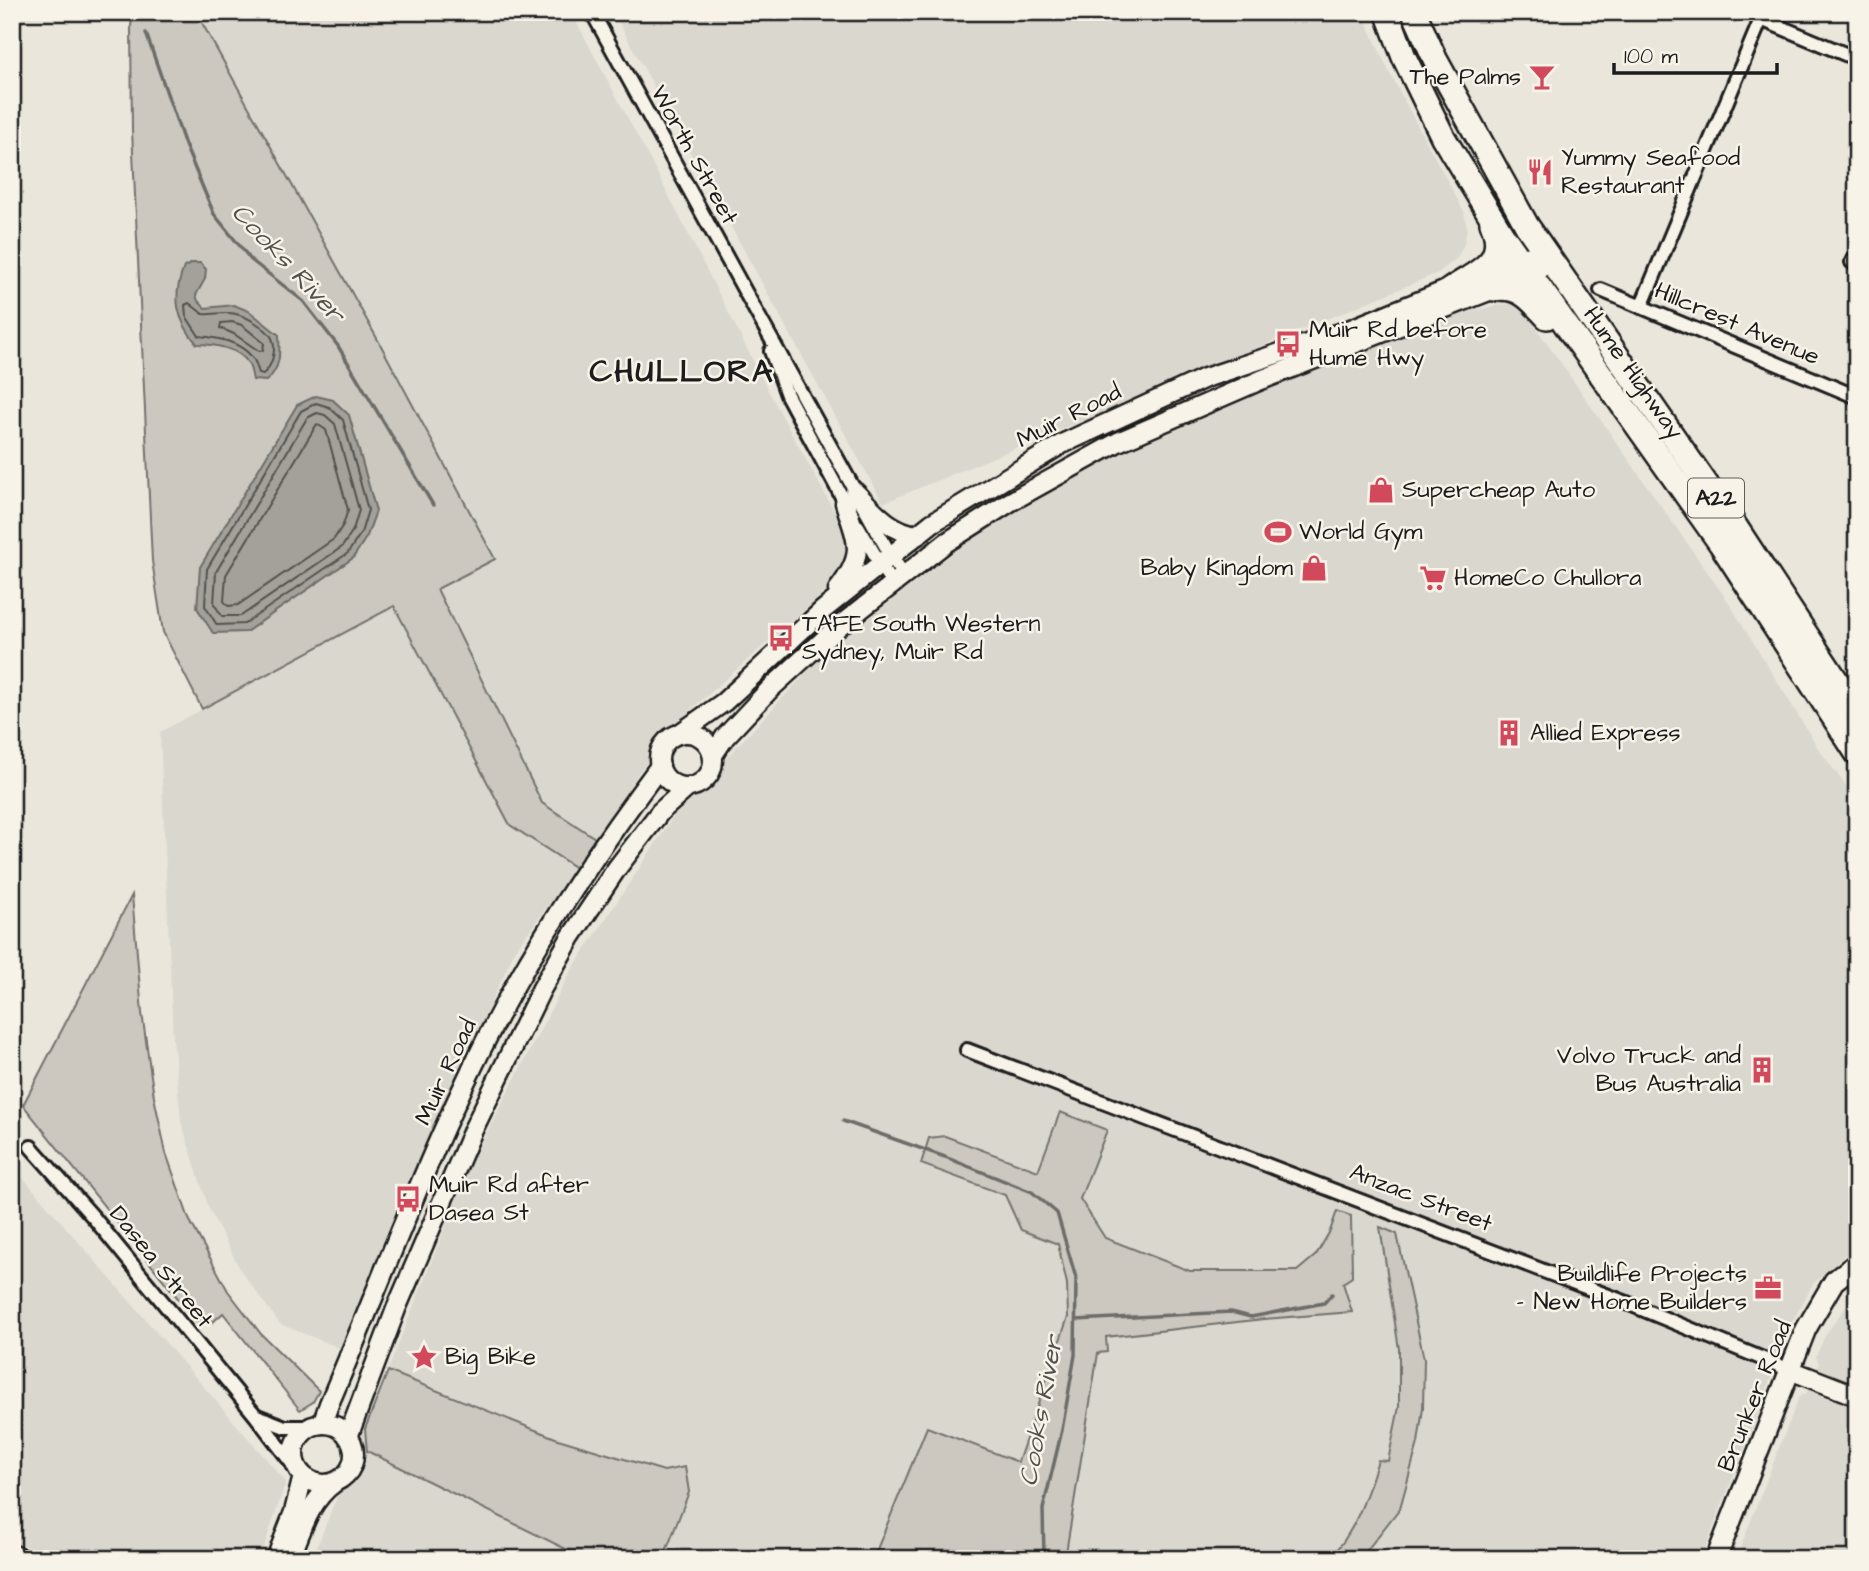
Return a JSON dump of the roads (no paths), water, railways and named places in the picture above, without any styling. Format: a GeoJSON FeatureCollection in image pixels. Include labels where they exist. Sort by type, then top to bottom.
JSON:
{"type":"FeatureCollection","features":[{"type":"Feature","properties":{"kind":"highway","name":"Hume Highway"},"geometry":{"type":"LineString","coordinates":[[1387,12],[1404,57],[1443,137],[1482,201],[1525,267],[1721,544],[1857,752]]}},
{"type":"Feature","properties":{"kind":"highway","name":"Hume Highway"},"geometry":{"type":"LineString","coordinates":[[1414,12],[1435,59],[1520,214],[1731,520],[1856,710]]}},
{"type":"Feature","properties":{"kind":"highway"},"geometry":{"type":"LineString","coordinates":[[1450,290],[1488,265],[1496,254],[1498,243],[1482,201]]}},
{"type":"Feature","properties":{"kind":"highway"},"geometry":{"type":"LineString","coordinates":[[1494,289],[1514,288],[1525,296],[1607,381]]}},
{"type":"Feature","properties":{"kind":"main road","name":"Brunker Road"},"geometry":{"type":"LineString","coordinates":[[1716,1559],[1807,1329],[1834,1282],[1857,1263]]}},
{"type":"Feature","properties":{"kind":"street","name":"Worth Street"},"geometry":{"type":"LineString","coordinates":[[592,12],[758,317],[787,395],[898,579]]}},
{"type":"Feature","properties":{"kind":"street"},"geometry":{"type":"LineString","coordinates":[[1641,307],[1763,16],[1857,59]]}},
{"type":"Feature","properties":{"kind":"street","name":"Muir Road"},"geometry":{"type":"LineString","coordinates":[[713,755],[725,737],[770,689],[838,627],[947,542],[1000,509],[1118,442],[1261,380],[1494,289],[1525,267],[1547,256]]}},
{"type":"Feature","properties":{"kind":"street","name":"Muir Road"},"geometry":{"type":"LineString","coordinates":[[679,734],[724,702],[823,610],[918,535],[1062,443],[1205,379],[1346,331],[1450,290],[1525,267]]}},
{"type":"Feature","properties":{"kind":"street","name":"Hillcrest Avenue"},"geometry":{"type":"LineString","coordinates":[[1601,289],[1857,397]]}},
{"type":"Feature","properties":{"kind":"street"},"geometry":{"type":"LineString","coordinates":[[850,497],[892,527],[904,533],[918,535]]}},
{"type":"Feature","properties":{"kind":"street"},"geometry":{"type":"LineString","coordinates":[[823,610],[852,571],[857,558],[850,497]]}},
{"type":"Feature","properties":{"kind":"street"},"geometry":{"type":"LineString","coordinates":[[688,733],[704,740],[713,755],[713,764],[707,778],[688,788],[680,787],[667,779],[660,766],[661,750],[679,734],[688,733]]}},
{"type":"Feature","properties":{"kind":"street","name":"Muir Road"},"geometry":{"type":"LineString","coordinates":[[316,1426],[328,1404],[462,1091],[513,989],[593,858],[660,766]]}},
{"type":"Feature","properties":{"kind":"street","name":"Muir Road"},"geometry":{"type":"LineString","coordinates":[[350,1432],[396,1309],[473,1130],[541,990],[571,937],[617,868],[660,812],[688,788]]}},
{"type":"Feature","properties":{"kind":"street","name":"Anzac Street"},"geometry":{"type":"LineString","coordinates":[[967,1050],[1627,1303],[1857,1396]]}},
{"type":"Feature","properties":{"kind":"street","name":"Dasea Street"},"geometry":{"type":"LineString","coordinates":[[31,1147],[94,1218],[257,1416],[301,1474]]}},
{"type":"Feature","properties":{"kind":"street"},"geometry":{"type":"LineString","coordinates":[[257,1416],[285,1427],[332,1425],[350,1432],[354,1451],[351,1467],[315,1502],[304,1521],[290,1559]]}},
{"type":"Feature","properties":{"kind":"street"},"geometry":{"type":"LineString","coordinates":[[276,1559],[294,1512],[301,1474],[294,1452],[302,1433],[316,1426]]}},
{"type":"Feature","properties":{"kind":"street"},"geometry":{"type":"LineString","coordinates":[[301,1474],[317,1484],[334,1483]]}},
{"type":"Feature","properties":{"kind":"water"},"geometry":{"type":"Polygon","coordinates":[[[200,263],[206,269],[205,279],[196,295],[205,308],[234,305],[249,311],[279,335],[277,366],[266,381],[253,380],[248,363],[232,350],[197,344],[184,326],[178,307],[178,288],[184,267],[200,263]]]}},
{"type":"Feature","properties":{"kind":"water"},"geometry":{"type":"Polygon","coordinates":[[[316,396],[333,400],[349,415],[376,511],[367,536],[353,558],[246,632],[213,633],[197,608],[200,567],[297,405],[316,396]]]}},
{"type":"Feature","properties":{"kind":"waterway","name":"Cooks River"},"geometry":{"type":"LineString","coordinates":[[74,12],[81,16]]}},
{"type":"Feature","properties":{"kind":"waterway","name":"Cooks River"},"geometry":{"type":"LineString","coordinates":[[146,33],[185,145],[214,214],[251,260],[303,301],[338,346],[433,505]]}},
{"type":"Feature","properties":{"kind":"waterway","name":"Cooks River"},"geometry":{"type":"LineString","coordinates":[[843,1121],[945,1157],[1032,1192],[1057,1213],[1076,1278],[1075,1355],[1062,1430],[1043,1509],[1044,1559]]}},
{"type":"Feature","properties":{"kind":"waterway"},"geometry":{"type":"LineString","coordinates":[[1076,1320],[1231,1312],[1251,1317],[1324,1303],[1332,1294]]}},
{"type":"Feature","properties":{"kind":"place","name":"The Palms"},"geometry":{"type":"Point","coordinates":[1542,77]}},
{"type":"Feature","properties":{"kind":"place","name":"Yummy Seafood Restaurant"},"geometry":{"type":"Point","coordinates":[1540,172]}},
{"type":"Feature","properties":{"kind":"place","name":"Muir Rd before Hume Hwy"},"geometry":{"type":"Point","coordinates":[1288,344]}},
{"type":"Feature","properties":{"kind":"place","name":"Supercheap Auto"},"geometry":{"type":"Point","coordinates":[1381,490]}},
{"type":"Feature","properties":{"kind":"place","name":"World Gym"},"geometry":{"type":"Point","coordinates":[1278,532]}},
{"type":"Feature","properties":{"kind":"place","name":"Baby Kingdom"},"geometry":{"type":"Point","coordinates":[1314,568]}},
{"type":"Feature","properties":{"kind":"place","name":"HomeCo Chullora"},"geometry":{"type":"Point","coordinates":[1433,578]}},
{"type":"Feature","properties":{"kind":"place","name":"TAFE South Western Sydney, Muir Rd"},"geometry":{"type":"Point","coordinates":[781,638]}},
{"type":"Feature","properties":{"kind":"place","name":"Allied Express"},"geometry":{"type":"Point","coordinates":[1509,733]}},
{"type":"Feature","properties":{"kind":"place","name":"Volvo Truck and Bus Australia"},"geometry":{"type":"Point","coordinates":[1762,1070]}},
{"type":"Feature","properties":{"kind":"place","name":"Muir Rd after Dasea St"},"geometry":{"type":"Point","coordinates":[408,1199]}},
{"type":"Feature","properties":{"kind":"place","name":"Buildlife Projects - New Home Builders"},"geometry":{"type":"Point","coordinates":[1768,1288]}},
{"type":"Feature","properties":{"kind":"place","name":"Big Bike"},"geometry":{"type":"Point","coordinates":[424,1357]}},
{"type":"Feature","properties":{"kind":"district","name":"CHULLORA"},"geometry":{"type":"Point","coordinates":[682,371]}}]}
